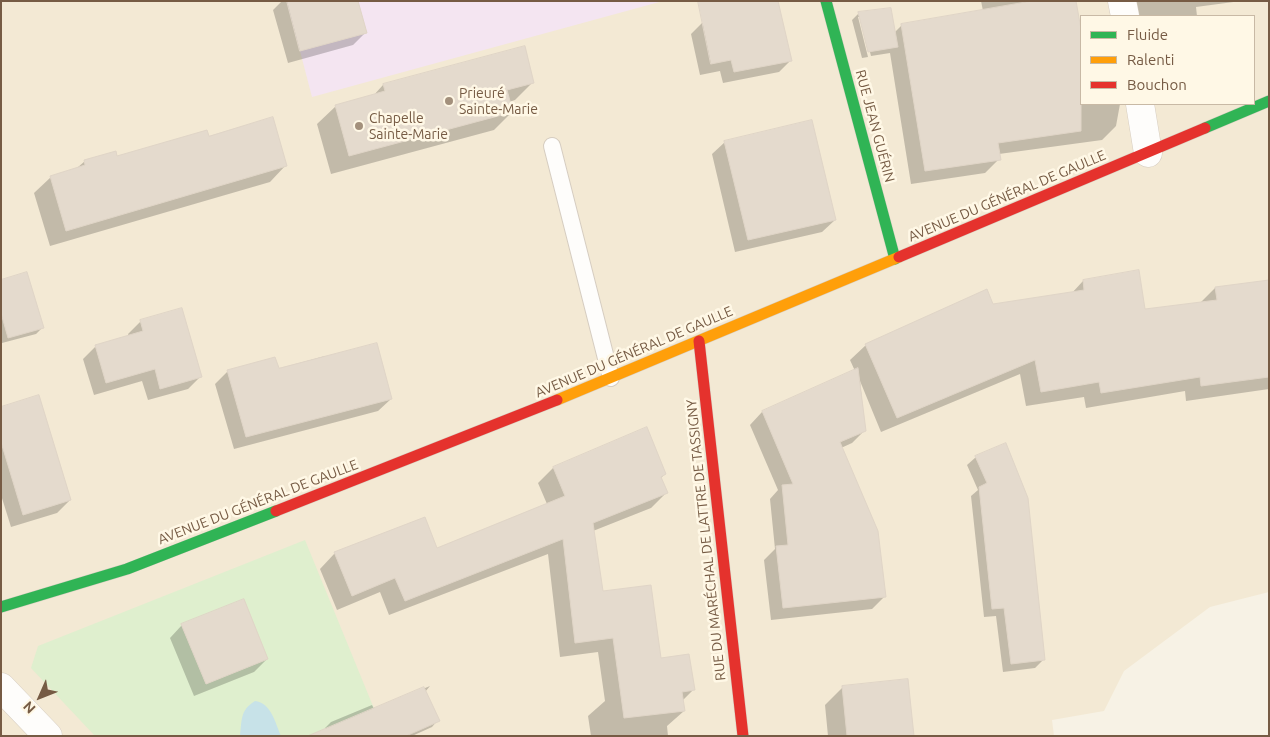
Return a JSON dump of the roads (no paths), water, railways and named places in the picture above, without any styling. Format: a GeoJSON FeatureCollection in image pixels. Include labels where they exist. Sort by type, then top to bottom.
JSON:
{"type":"FeatureCollection","features":[{"type":"Feature","properties":{"kind":"main road","name":"RUE JEAN GUÉRIN"},"geometry":{"type":"LineString","coordinates":[[826,1],[895,259]]}},
{"type":"Feature","properties":{"kind":"main road","name":"AVENUE DU GÉNÉRAL DE GAULLE"},"geometry":{"type":"LineString","coordinates":[[1,607],[43,596],[127,569],[517,417],[1269,101]]}},
{"type":"Feature","properties":{"kind":"main road","name":"RUE DU MARÉCHAL DE LATTRE DE TASSIGNY"},"geometry":{"type":"LineString","coordinates":[[699,341],[744,736]]}},
{"type":"Feature","properties":{"kind":"street"},"geometry":{"type":"LineString","coordinates":[[1122,1],[1125,15]]}},
{"type":"Feature","properties":{"kind":"street"},"geometry":{"type":"LineString","coordinates":[[1140,105],[1148,153]]}},
{"type":"Feature","properties":{"kind":"street"},"geometry":{"type":"LineString","coordinates":[[1,687],[48,736]]}},
{"type":"Feature","properties":{"kind":"lane"},"geometry":{"type":"LineString","coordinates":[[552,146],[611,378]]}},
{"type":"Feature","properties":{"kind":"water"},"geometry":{"type":"Polygon","coordinates":[[[255,701],[269,709],[281,736],[240,736],[244,712],[255,701]]]}},
{"type":"Feature","properties":{"kind":"place","name":"Prieuré Sainte-Marie"},"geometry":{"type":"Point","coordinates":[449,101]}},
{"type":"Feature","properties":{"kind":"place","name":"Chapelle Sainte-Marie"},"geometry":{"type":"Point","coordinates":[359,126]}}]}
